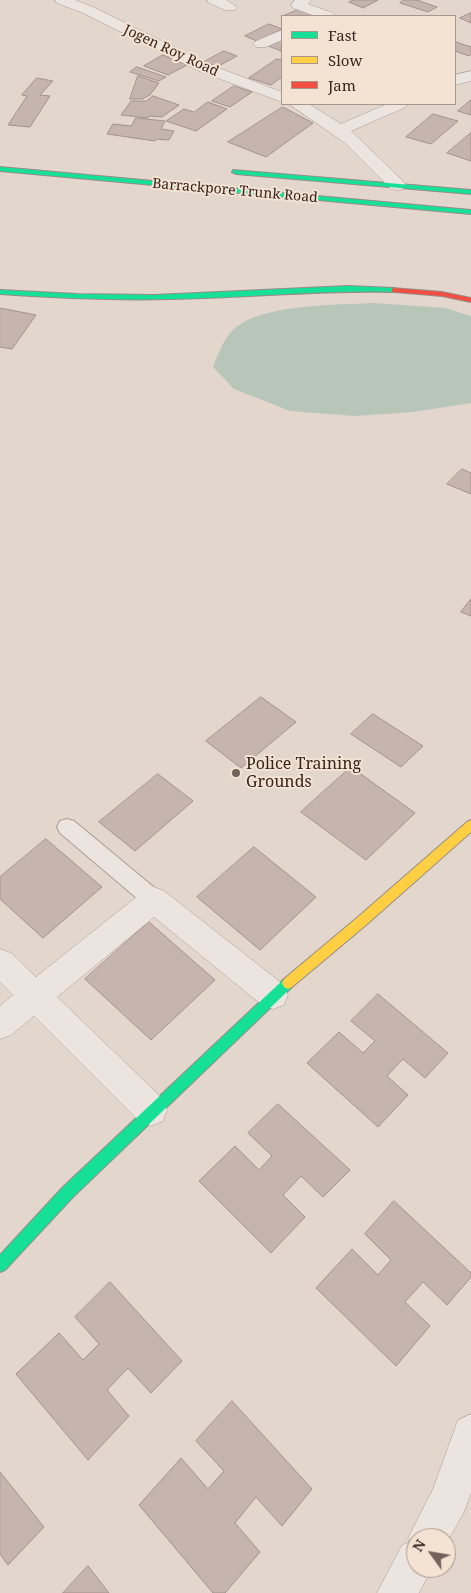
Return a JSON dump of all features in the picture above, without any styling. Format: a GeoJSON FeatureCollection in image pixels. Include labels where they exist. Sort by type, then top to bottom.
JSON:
{"type":"FeatureCollection","features":[{"type":"Feature","properties":{"kind":"street","name":"Jogen Roy Road"},"geometry":{"type":"LineString","coordinates":[[62,0],[88,10],[205,68],[281,97]]}},
{"type":"Feature","properties":{"kind":"street"},"geometry":{"type":"LineString","coordinates":[[214,0],[230,7]]}},
{"type":"Feature","properties":{"kind":"street"},"geometry":{"type":"LineString","coordinates":[[304,0],[298,5],[322,15]]}},
{"type":"Feature","properties":{"kind":"street"},"geometry":{"type":"LineString","coordinates":[[261,44],[281,34]]}},
{"type":"Feature","properties":{"kind":"street"},"geometry":{"type":"LineString","coordinates":[[456,80],[471,76]]}},
{"type":"Feature","properties":{"kind":"street"},"geometry":{"type":"LineString","coordinates":[[299,105],[319,116],[370,157],[397,185]]}},
{"type":"Feature","properties":{"kind":"street"},"geometry":{"type":"LineString","coordinates":[[338,131],[398,105]]}},
{"type":"Feature","properties":{"kind":"street","name":"Barrackpore Trunk Road"},"geometry":{"type":"LineString","coordinates":[[0,169],[471,212]]}},
{"type":"Feature","properties":{"kind":"street","name":"Barrackpore Trunk Road"},"geometry":{"type":"LineString","coordinates":[[228,172],[471,192]]}},
{"type":"Feature","properties":{"kind":"street"},"geometry":{"type":"LineString","coordinates":[[0,292],[96,298],[234,294],[309,289],[381,289],[439,294],[471,300]]}},
{"type":"Feature","properties":{"kind":"street"},"geometry":{"type":"LineString","coordinates":[[0,1265],[68,1192],[151,1110],[273,995],[471,826]]}},
{"type":"Feature","properties":{"kind":"street"},"geometry":{"type":"LineString","coordinates":[[0,1025],[154,900],[273,995]]}},
{"type":"Feature","properties":{"kind":"street"},"geometry":{"type":"LineString","coordinates":[[0,962],[151,1110]]}},
{"type":"Feature","properties":{"kind":"street"},"geometry":{"type":"LineString","coordinates":[[434,1528],[450,1498],[471,1433]]}},
{"type":"Feature","properties":{"kind":"street"},"geometry":{"type":"LineString","coordinates":[[397,1593],[406,1577]]}},
{"type":"Feature","properties":{"kind":"lane"},"geometry":{"type":"LineString","coordinates":[[67,827],[154,900]]}},
{"type":"Feature","properties":{"kind":"shaded area"},"geometry":{"type":"Polygon","coordinates":[[[374,303],[445,308],[471,316],[471,403],[413,412],[355,416],[290,411],[234,389],[213,367],[230,333],[239,325],[252,318],[286,309],[374,303]]]}},
{"type":"Feature","properties":{"kind":"building"},"geometry":{"type":"Polygon","coordinates":[[[354,0],[378,0],[363,8],[349,2],[354,0]]]}},
{"type":"Feature","properties":{"kind":"building"},"geometry":{"type":"Polygon","coordinates":[[[404,0],[417,0],[437,7],[428,12],[400,3],[404,0]]]}},
{"type":"Feature","properties":{"kind":"building"},"geometry":{"type":"Polygon","coordinates":[[[300,9],[312,14],[310,15],[285,15],[300,9]]]}},
{"type":"Feature","properties":{"kind":"building"},"geometry":{"type":"Polygon","coordinates":[[[471,13],[471,23],[460,18],[471,13]]]}},
{"type":"Feature","properties":{"kind":"building"},"geometry":{"type":"Polygon","coordinates":[[[269,24],[281,29],[259,42],[245,36],[269,24]]]}},
{"type":"Feature","properties":{"kind":"building"},"geometry":{"type":"Polygon","coordinates":[[[281,38],[281,51],[266,45],[281,38]]]}},
{"type":"Feature","properties":{"kind":"building"},"geometry":{"type":"Polygon","coordinates":[[[456,42],[471,47],[471,54],[469,56],[456,51],[456,42]]]}},
{"type":"Feature","properties":{"kind":"building"},"geometry":{"type":"Polygon","coordinates":[[[224,51],[237,56],[217,67],[204,62],[224,51]]]}},
{"type":"Feature","properties":{"kind":"building"},"geometry":{"type":"Polygon","coordinates":[[[163,55],[187,65],[168,75],[144,66],[163,55]]]}},
{"type":"Feature","properties":{"kind":"building"},"geometry":{"type":"Polygon","coordinates":[[[277,59],[281,60],[281,78],[271,85],[249,78],[277,59]]]}},
{"type":"Feature","properties":{"kind":"building"},"geometry":{"type":"Polygon","coordinates":[[[137,67],[166,77],[159,81],[130,72],[137,67]]]}},
{"type":"Feature","properties":{"kind":"building"},"geometry":{"type":"Polygon","coordinates":[[[138,76],[159,83],[150,95],[142,99],[130,99],[138,76]]]}},
{"type":"Feature","properties":{"kind":"building"},"geometry":{"type":"Polygon","coordinates":[[[37,78],[53,81],[40,95],[50,96],[30,127],[8,125],[27,96],[22,95],[37,78]]]}},
{"type":"Feature","properties":{"kind":"building"},"geometry":{"type":"Polygon","coordinates":[[[234,86],[252,92],[230,107],[212,101],[234,86]]]}},
{"type":"Feature","properties":{"kind":"building"},"geometry":{"type":"Polygon","coordinates":[[[153,96],[179,105],[162,117],[149,116],[148,118],[121,115],[131,101],[146,101],[153,96]]]}},
{"type":"Feature","properties":{"kind":"building"},"geometry":{"type":"Polygon","coordinates":[[[471,100],[471,115],[458,111],[471,100]]]}},
{"type":"Feature","properties":{"kind":"building"},"geometry":{"type":"Polygon","coordinates":[[[208,102],[227,109],[196,131],[166,121],[184,109],[194,112],[208,102]]]}},
{"type":"Feature","properties":{"kind":"building"},"geometry":{"type":"Polygon","coordinates":[[[283,107],[313,123],[266,157],[228,142],[283,107]]]}},
{"type":"Feature","properties":{"kind":"building"},"geometry":{"type":"Polygon","coordinates":[[[433,114],[458,121],[431,144],[406,137],[433,114]]]}},
{"type":"Feature","properties":{"kind":"building"},"geometry":{"type":"Polygon","coordinates":[[[136,118],[165,121],[161,129],[174,131],[169,140],[156,139],[155,141],[107,134],[113,124],[131,126],[136,118]]]}},
{"type":"Feature","properties":{"kind":"building"},"geometry":{"type":"Polygon","coordinates":[[[471,133],[471,161],[447,153],[471,133]]]}},
{"type":"Feature","properties":{"kind":"building"},"geometry":{"type":"Polygon","coordinates":[[[0,308],[36,315],[12,349],[0,347],[0,308]]]}},
{"type":"Feature","properties":{"kind":"building"},"geometry":{"type":"Polygon","coordinates":[[[462,469],[471,473],[471,494],[447,484],[462,469]]]}},
{"type":"Feature","properties":{"kind":"building"},"geometry":{"type":"Polygon","coordinates":[[[471,599],[471,616],[461,612],[471,599]]]}},
{"type":"Feature","properties":{"kind":"building"},"geometry":{"type":"Polygon","coordinates":[[[261,697],[296,722],[241,768],[206,741],[261,697]]]}},
{"type":"Feature","properties":{"kind":"building"},"geometry":{"type":"Polygon","coordinates":[[[373,714],[423,746],[401,767],[351,734],[373,714]]]}},
{"type":"Feature","properties":{"kind":"building"},"geometry":{"type":"Polygon","coordinates":[[[351,767],[415,813],[366,860],[301,812],[351,767]]]}},
{"type":"Feature","properties":{"kind":"building"},"geometry":{"type":"Polygon","coordinates":[[[158,774],[193,801],[135,851],[99,822],[158,774]]]}},
{"type":"Feature","properties":{"kind":"building"},"geometry":{"type":"Polygon","coordinates":[[[46,839],[102,887],[43,938],[0,899],[0,877],[46,839]]]}},
{"type":"Feature","properties":{"kind":"building"},"geometry":{"type":"Polygon","coordinates":[[[254,847],[316,897],[260,950],[197,897],[254,847]]]}},
{"type":"Feature","properties":{"kind":"building"},"geometry":{"type":"Polygon","coordinates":[[[149,922],[215,980],[151,1040],[85,979],[149,922]]]}},
{"type":"Feature","properties":{"kind":"building"},"geometry":{"type":"Polygon","coordinates":[[[378,994],[448,1053],[425,1078],[403,1059],[387,1076],[408,1095],[378,1127],[307,1063],[339,1032],[363,1053],[375,1041],[351,1021],[378,994]]]}},
{"type":"Feature","properties":{"kind":"building"},"geometry":{"type":"Polygon","coordinates":[[[278,1104],[350,1170],[323,1197],[301,1176],[283,1195],[305,1217],[271,1253],[199,1181],[235,1146],[259,1170],[272,1156],[248,1133],[278,1104]]]}},
{"type":"Feature","properties":{"kind":"building"},"geometry":{"type":"Polygon","coordinates":[[[394,1201],[471,1273],[471,1277],[447,1305],[423,1282],[405,1302],[430,1326],[396,1366],[316,1288],[352,1249],[378,1275],[391,1260],[365,1234],[394,1201]]]}},
{"type":"Feature","properties":{"kind":"building"},"geometry":{"type":"Polygon","coordinates":[[[110,1282],[182,1361],[151,1393],[128,1368],[107,1390],[129,1416],[88,1460],[16,1374],[59,1333],[83,1360],[99,1344],[75,1317],[110,1282]]]}},
{"type":"Feature","properties":{"kind":"building"},"geometry":{"type":"Polygon","coordinates":[[[232,1401],[312,1489],[282,1526],[256,1497],[235,1523],[260,1552],[225,1593],[213,1593],[139,1505],[181,1458],[208,1489],[224,1471],[196,1441],[232,1401]]]}},
{"type":"Feature","properties":{"kind":"building"},"geometry":{"type":"Polygon","coordinates":[[[0,1472],[44,1527],[8,1565],[0,1554],[0,1472]]]}},
{"type":"Feature","properties":{"kind":"building"},"geometry":{"type":"Polygon","coordinates":[[[88,1566],[109,1593],[63,1593],[88,1566]]]}},
{"type":"Feature","properties":{"kind":"traffic: fast"},"geometry":{"type":"LineString","coordinates":[[0,169],[471,212]]}},
{"type":"Feature","properties":{"kind":"traffic: fast"},"geometry":{"type":"LineString","coordinates":[[236,172],[471,192]]}},
{"type":"Feature","properties":{"kind":"traffic: fast"},"geometry":{"type":"LineString","coordinates":[[0,292],[154,297],[324,289],[395,290]]}},
{"type":"Feature","properties":{"kind":"traffic: fast"},"geometry":{"type":"LineString","coordinates":[[0,1265],[68,1192],[288,983]]}},
{"type":"Feature","properties":{"kind":"traffic: slow"},"geometry":{"type":"LineString","coordinates":[[288,983],[471,825]]}},
{"type":"Feature","properties":{"kind":"traffic: jam"},"geometry":{"type":"LineString","coordinates":[[395,290],[442,294],[471,300]]}},
{"type":"Feature","properties":{"kind":"place","name":"Police Training Grounds"},"geometry":{"type":"Point","coordinates":[236,773]}}]}
